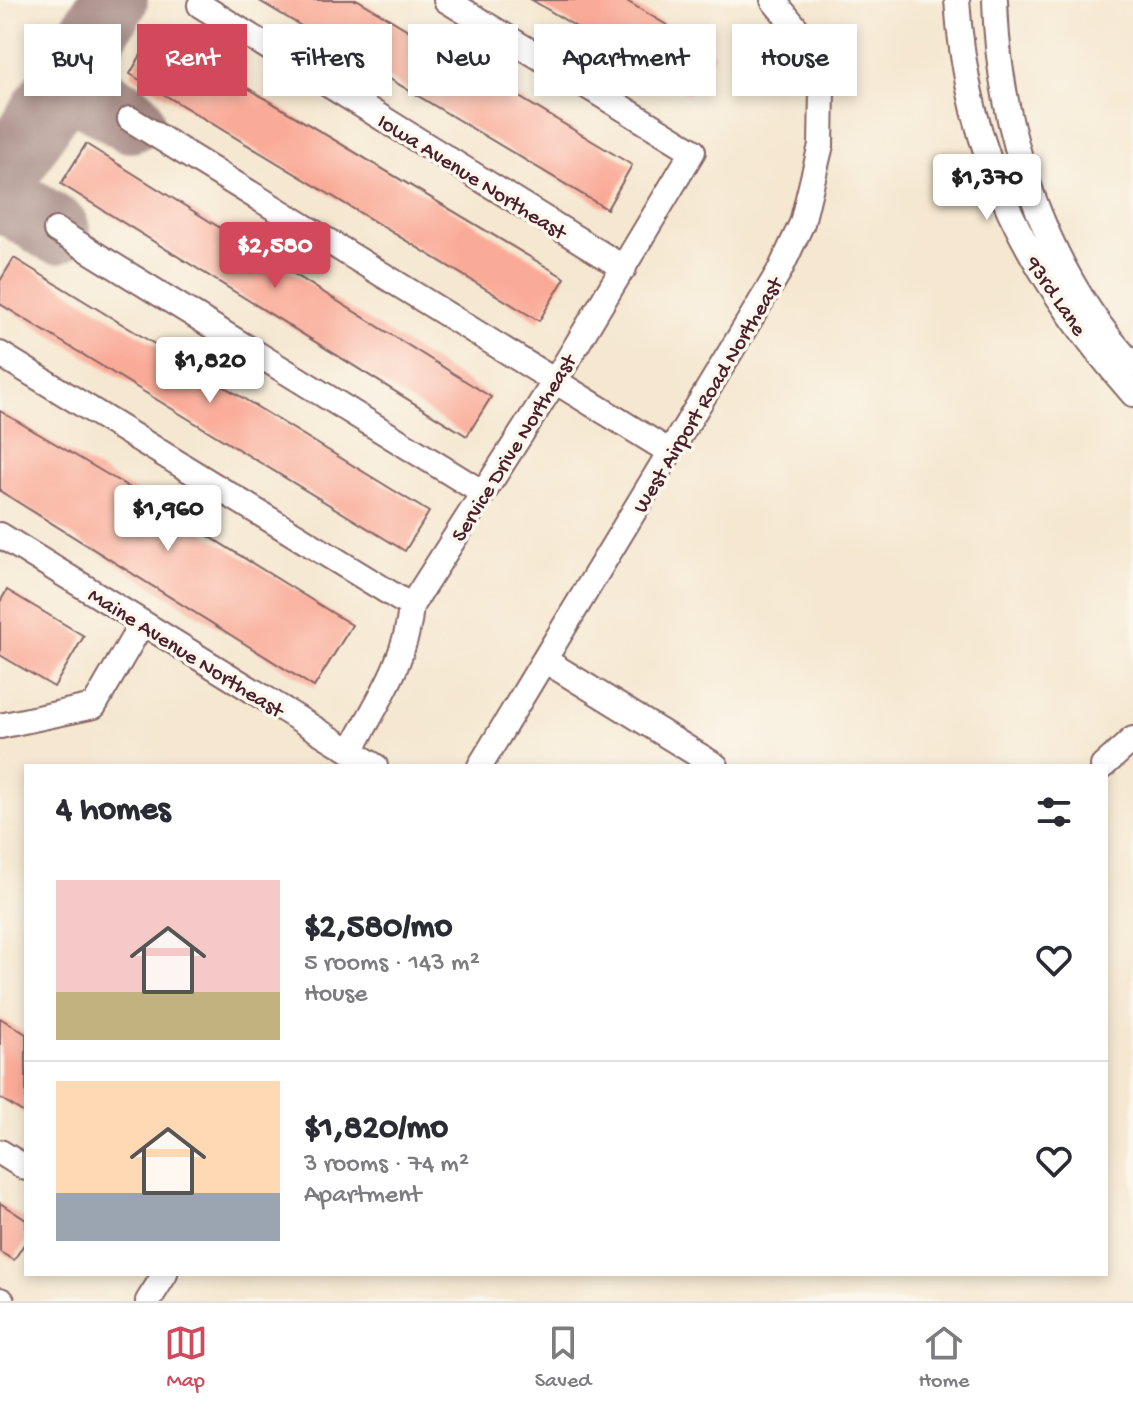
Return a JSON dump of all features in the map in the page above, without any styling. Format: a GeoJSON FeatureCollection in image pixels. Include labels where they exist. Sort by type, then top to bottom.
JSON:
{"type":"FeatureCollection","features":[{"type":"Feature","properties":{"kind":"street","name":"Service Drive Northeast"},"geometry":{"type":"LineString","coordinates":[[351,751],[398,663],[409,632],[411,606],[555,381],[693,151],[446,0]]}},
{"type":"Feature","properties":{"kind":"street","name":"West Airport Road Northeast"},"geometry":{"type":"LineString","coordinates":[[481,764],[780,270],[802,223],[821,145],[822,90],[802,35],[773,0]]}},
{"type":"Feature","properties":{"kind":"street","name":"93rd Lane"},"geometry":{"type":"LineString","coordinates":[[957,0],[959,34],[968,84],[996,184],[1020,236],[1049,286],[1083,334],[1133,394]]}},
{"type":"Feature","properties":{"kind":"street","name":"93rd Lane"},"geometry":{"type":"LineString","coordinates":[[995,0],[1005,97],[1029,186],[1068,275],[1092,316],[1133,365]]}},
{"type":"Feature","properties":{"kind":"street","name":"Iowa Avenue Northeast"},"geometry":{"type":"LineString","coordinates":[[200,5],[624,268]]}},
{"type":"Feature","properties":{"kind":"street"},"geometry":{"type":"LineString","coordinates":[[130,119],[670,452]]}},
{"type":"Feature","properties":{"kind":"street"},"geometry":{"type":"LineString","coordinates":[[56,230],[483,493]]}},
{"type":"Feature","properties":{"kind":"street"},"geometry":{"type":"LineString","coordinates":[[0,354],[411,606]]}},
{"type":"Feature","properties":{"kind":"street","name":"Maine Avenue Northeast"},"geometry":{"type":"LineString","coordinates":[[0,535],[372,764]]}},
{"type":"Feature","properties":{"kind":"street"},"geometry":{"type":"LineString","coordinates":[[0,726],[94,706],[142,623]]}},
{"type":"Feature","properties":{"kind":"street"},"geometry":{"type":"LineString","coordinates":[[546,661],[713,764]]}},
{"type":"Feature","properties":{"kind":"street"},"geometry":{"type":"LineString","coordinates":[[1105,764],[1133,739]]}},
{"type":"Feature","properties":{"kind":"street"},"geometry":{"type":"LineString","coordinates":[[0,1152],[24,1167]]}},
{"type":"Feature","properties":{"kind":"street"},"geometry":{"type":"LineString","coordinates":[[148,1301],[164,1276]]}},
{"type":"Feature","properties":{"kind":"building"},"geometry":{"type":"Polygon","coordinates":[[[258,0],[358,0],[408,30],[408,90],[392,80],[392,24],[298,24],[258,0]]]}},
{"type":"Feature","properties":{"kind":"building"},"geometry":{"type":"Polygon","coordinates":[[[532,0],[625,0],[665,24],[572,24],[532,0]]]}},
{"type":"Feature","properties":{"kind":"building"},"geometry":{"type":"Polygon","coordinates":[[[137,62],[137,78],[130,74],[137,62]]]}},
{"type":"Feature","properties":{"kind":"building"},"geometry":{"type":"Polygon","coordinates":[[[247,88],[565,278],[539,321],[166,96],[247,96],[247,88]]]}},
{"type":"Feature","properties":{"kind":"building"},"geometry":{"type":"Polygon","coordinates":[[[418,96],[517,96],[632,165],[607,209],[418,96]]]}},
{"type":"Feature","properties":{"kind":"building"},"geometry":{"type":"Polygon","coordinates":[[[86,144],[491,397],[467,436],[61,184],[86,144]]]}},
{"type":"Feature","properties":{"kind":"building"},"geometry":{"type":"Polygon","coordinates":[[[14,258],[429,512],[405,551],[0,304],[0,281],[14,258]]]}},
{"type":"Feature","properties":{"kind":"building"},"geometry":{"type":"Polygon","coordinates":[[[0,411],[352,625],[314,687],[0,491],[0,411]]]}},
{"type":"Feature","properties":{"kind":"building"},"geometry":{"type":"Polygon","coordinates":[[[7,590],[84,636],[54,687],[0,655],[0,602],[7,590]]]}},
{"type":"Feature","properties":{"kind":"building"},"geometry":{"type":"Polygon","coordinates":[[[0,1018],[24,1033],[24,1113],[0,1098],[0,1018]]]}},
{"type":"Feature","properties":{"kind":"building"},"geometry":{"type":"Polygon","coordinates":[[[0,1203],[24,1219],[24,1244],[14,1260],[0,1252],[0,1203]]]}},
{"type":"Feature","properties":{"kind":"taxiway"},"geometry":{"type":"LineString","coordinates":[[0,183],[114,0]]}},
{"type":"Feature","properties":{"kind":"taxiway"},"geometry":{"type":"LineString","coordinates":[[93,96],[130,119]]}},
{"type":"Feature","properties":{"kind":"taxiway"},"geometry":{"type":"LineString","coordinates":[[0,195],[56,230]]}}]}
